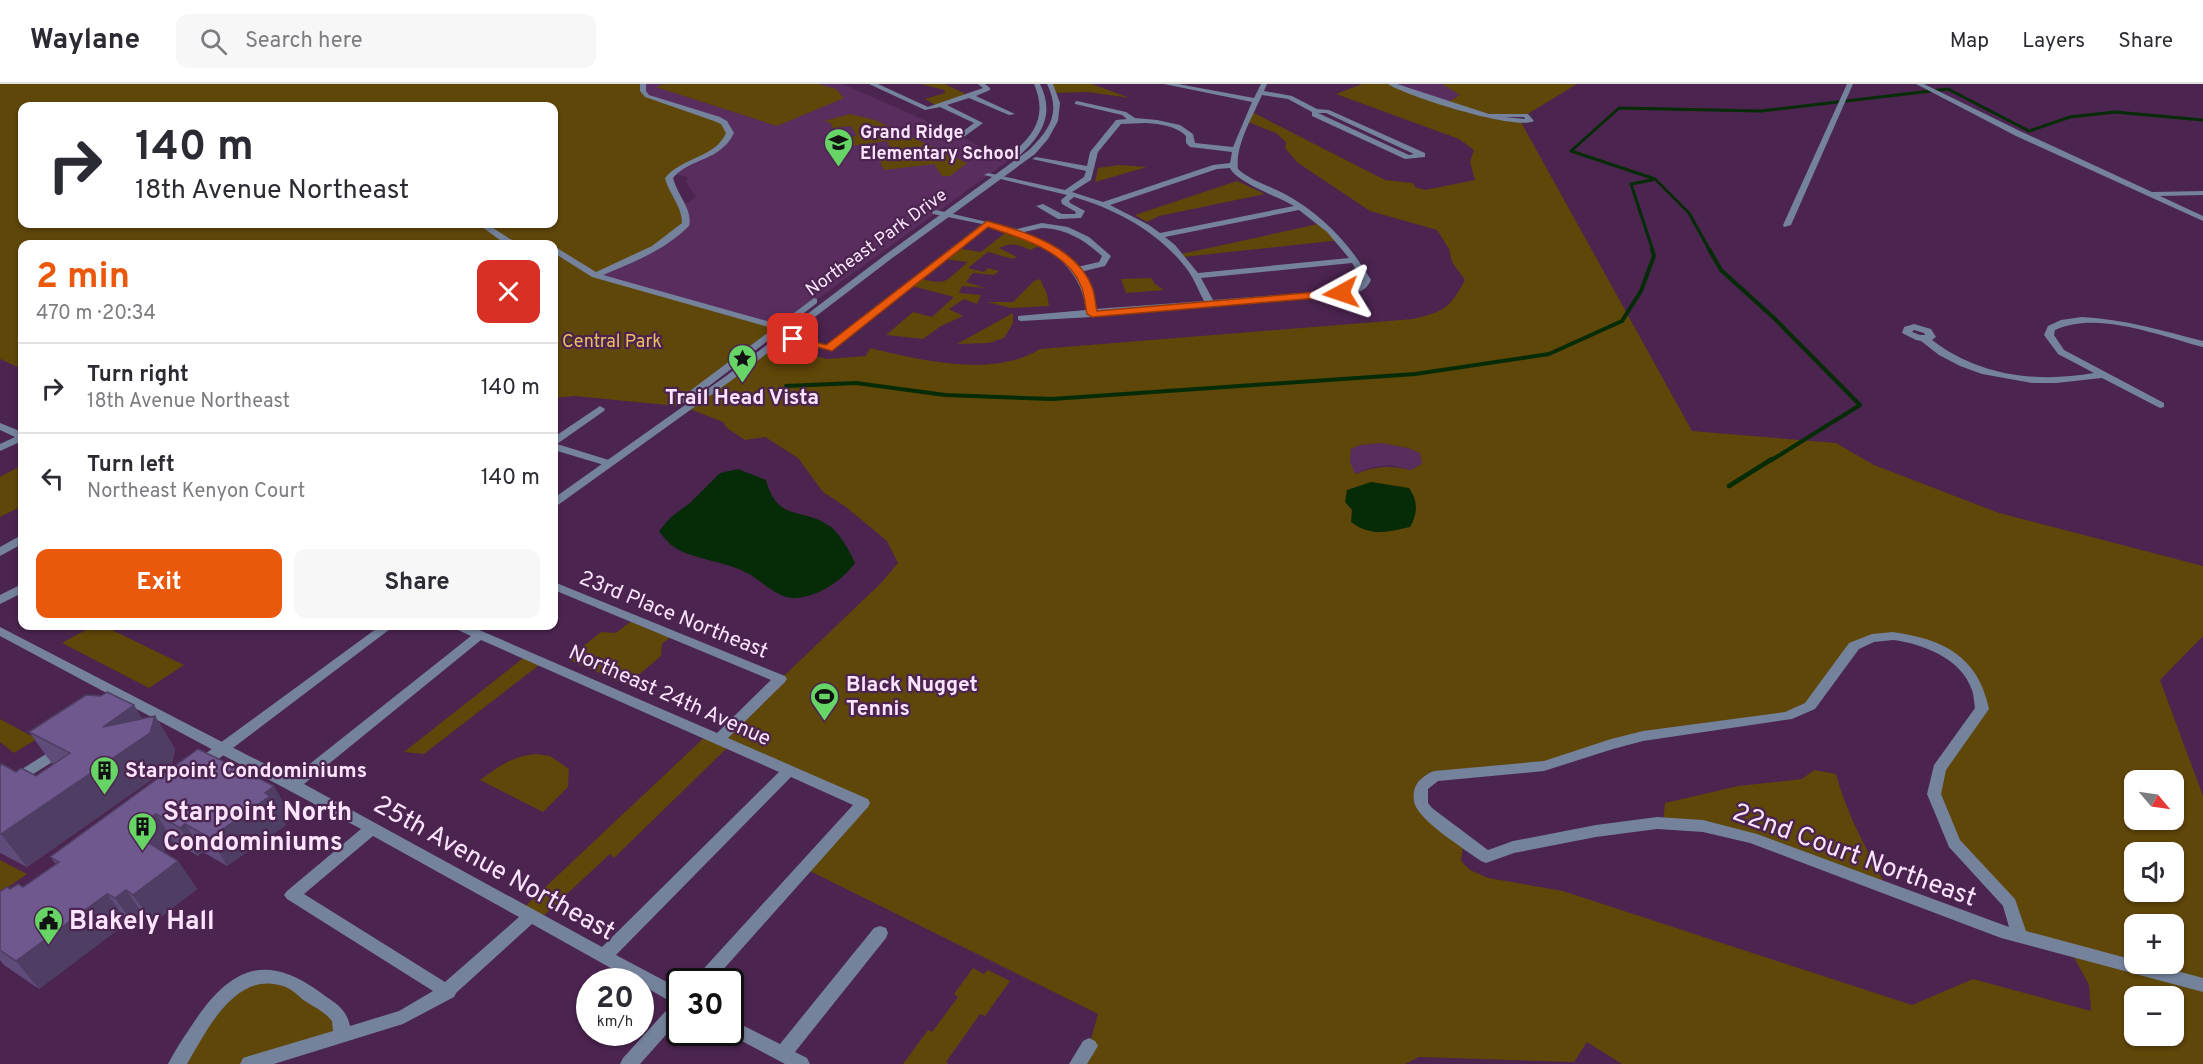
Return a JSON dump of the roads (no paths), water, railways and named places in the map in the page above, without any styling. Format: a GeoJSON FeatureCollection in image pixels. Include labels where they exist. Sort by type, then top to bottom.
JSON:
{"type":"FeatureCollection","features":[{"type":"Feature","properties":{"kind":"street"},"geometry":{"type":"LineString","coordinates":[[595,275],[658,246],[681,230],[686,224],[686,212],[672,193],[669,178],[675,170],[720,148],[730,133],[724,123],[717,119],[647,96],[643,91],[643,84]]}},
{"type":"Feature","properties":{"kind":"street"},"geometry":{"type":"LineString","coordinates":[[872,84],[927,109],[988,89],[981,84]]}},
{"type":"Feature","properties":{"kind":"street","name":"Northeast Park Drive"},"geometry":{"type":"LineString","coordinates":[[993,176],[1021,151],[1041,123],[1045,104],[1036,84]]}},
{"type":"Feature","properties":{"kind":"street","name":"Northeast Park Drive"},"geometry":{"type":"LineString","coordinates":[[558,500],[941,213],[1032,152],[1051,130],[1058,113],[1056,98],[1050,84]]}},
{"type":"Feature","properties":{"kind":"street"},"geometry":{"type":"LineString","coordinates":[[1167,84],[1290,97],[1316,111],[1327,111],[1422,155],[1408,157],[1314,115],[1316,111]]}},
{"type":"Feature","properties":{"kind":"street"},"geometry":{"type":"LineString","coordinates":[[1391,84],[1492,115]]}},
{"type":"Feature","properties":{"kind":"street"},"geometry":{"type":"LineString","coordinates":[[1787,225],[1850,84]]}},
{"type":"Feature","properties":{"kind":"street"},"geometry":{"type":"LineString","coordinates":[[1919,84],[2019,134],[2203,219]]}},
{"type":"Feature","properties":{"kind":"street"},"geometry":{"type":"LineString","coordinates":[[1232,165],[1260,93]]}},
{"type":"Feature","properties":{"kind":"street"},"geometry":{"type":"LineString","coordinates":[[971,96],[1011,114]]}},
{"type":"Feature","properties":{"kind":"street"},"geometry":{"type":"LineString","coordinates":[[1077,103],[1124,113],[1133,120]]}},
{"type":"Feature","properties":{"kind":"street"},"geometry":{"type":"LineString","coordinates":[[941,105],[980,123],[961,137]]}},
{"type":"Feature","properties":{"kind":"street"},"geometry":{"type":"LineString","coordinates":[[1040,206],[1061,217],[1078,216],[1081,211],[1066,204],[1065,200],[1085,180],[1094,152],[1116,124],[1133,120],[1182,129],[1189,133],[1189,141],[1193,145],[1236,150]]}},
{"type":"Feature","properties":{"kind":"street"},"geometry":{"type":"LineString","coordinates":[[1036,159],[1090,169]]}},
{"type":"Feature","properties":{"kind":"street"},"geometry":{"type":"LineString","coordinates":[[1102,205],[1216,167],[1232,165]]}},
{"type":"Feature","properties":{"kind":"street"},"geometry":{"type":"LineString","coordinates":[[1021,318],[1356,291],[1364,286],[1367,280],[1355,260],[1332,231],[1302,207],[1239,174],[1232,165]]}},
{"type":"Feature","properties":{"kind":"street"},"geometry":{"type":"LineString","coordinates":[[993,176],[1070,193],[1102,205],[1161,235],[1198,276],[1210,303]]}},
{"type":"Feature","properties":{"kind":"street"},"geometry":{"type":"LineString","coordinates":[[2150,195],[2203,193]]}},
{"type":"Feature","properties":{"kind":"street"},"geometry":{"type":"LineString","coordinates":[[1161,235],[1302,207]]}},
{"type":"Feature","properties":{"kind":"street"},"geometry":{"type":"LineString","coordinates":[[941,213],[1017,232],[1053,250],[1076,270],[1087,287],[1092,314]]}},
{"type":"Feature","properties":{"kind":"street"},"geometry":{"type":"LineString","coordinates":[[558,252],[595,275],[783,331],[828,348],[987,224]]}},
{"type":"Feature","properties":{"kind":"street"},"geometry":{"type":"LineString","coordinates":[[1017,232],[1035,225],[1053,225],[1084,238],[1107,256],[1102,264],[1076,270]]}},
{"type":"Feature","properties":{"kind":"street"},"geometry":{"type":"LineString","coordinates":[[488,228],[506,240]]}},
{"type":"Feature","properties":{"kind":"street"},"geometry":{"type":"LineString","coordinates":[[1198,276],[1355,260]]}},
{"type":"Feature","properties":{"kind":"street"},"geometry":{"type":"LineString","coordinates":[[2160,405],[2061,352],[2049,336],[2051,328],[2069,321],[2094,320],[2203,344]]}},
{"type":"Feature","properties":{"kind":"street"},"geometry":{"type":"LineString","coordinates":[[1924,338],[1941,354],[1954,361],[2003,376],[2054,382],[2103,375]]}},
{"type":"Feature","properties":{"kind":"street"},"geometry":{"type":"LineString","coordinates":[[558,441],[600,409]]}},
{"type":"Feature","properties":{"kind":"street"},"geometry":{"type":"LineString","coordinates":[[0,426],[18,434]]}},
{"type":"Feature","properties":{"kind":"street"},"geometry":{"type":"LineString","coordinates":[[0,448],[18,438]]}},
{"type":"Feature","properties":{"kind":"street"},"geometry":{"type":"LineString","coordinates":[[558,445],[608,463]]}},
{"type":"Feature","properties":{"kind":"street"},"geometry":{"type":"LineString","coordinates":[[0,552],[18,542]]}},
{"type":"Feature","properties":{"kind":"street","name":"23rd Place Northeast"},"geometry":{"type":"LineString","coordinates":[[558,588],[780,679],[718,740]]}},
{"type":"Feature","properties":{"kind":"street"},"geometry":{"type":"LineString","coordinates":[[0,600],[18,590]]}},
{"type":"Feature","properties":{"kind":"street"},"geometry":{"type":"LineString","coordinates":[[190,772],[383,630]]}},
{"type":"Feature","properties":{"kind":"street","name":"Northeast 24th Avenue"},"geometry":{"type":"LineString","coordinates":[[469,630],[863,803],[715,968]]}},
{"type":"Feature","properties":{"kind":"street","name":"25th Avenue Northeast"},"geometry":{"type":"LineString","coordinates":[[0,631],[224,747],[666,990]]}},
{"type":"Feature","properties":{"kind":"street"},"geometry":{"type":"LineString","coordinates":[[293,785],[480,635]]}},
{"type":"Feature","properties":{"kind":"street","name":"22nd Court Northeast"},"geometry":{"type":"LineString","coordinates":[[2020,937],[2010,903],[1954,843],[1934,794],[1939,769],[1982,709],[1979,687],[1965,666],[1955,658],[1927,645],[1894,636],[1864,640],[1854,646],[1810,706],[1794,714],[1643,736],[1544,766],[1434,776],[1421,787],[1420,796],[1427,813],[1486,857],[1513,847],[1596,831],[1657,823],[1704,826],[1752,838],[1968,921],[2020,937],[2100,956],[2203,985]]}},
{"type":"Feature","properties":{"kind":"street"},"geometry":{"type":"LineString","coordinates":[[116,713],[134,702]]}},
{"type":"Feature","properties":{"kind":"street"},"geometry":{"type":"LineString","coordinates":[[0,790],[68,745]]}},
{"type":"Feature","properties":{"kind":"street"},"geometry":{"type":"LineString","coordinates":[[604,956],[789,770]]}},
{"type":"Feature","properties":{"kind":"street"},"geometry":{"type":"LineString","coordinates":[[372,829],[292,895],[448,992]]}},
{"type":"Feature","properties":{"kind":"street"},"geometry":{"type":"LineString","coordinates":[[249,1064],[403,1017],[448,992],[531,916]]}},
{"type":"Feature","properties":{"kind":"street"},"geometry":{"type":"LineString","coordinates":[[783,1054],[880,933]]}},
{"type":"Feature","properties":{"kind":"street"},"geometry":{"type":"LineString","coordinates":[[177,1064],[219,1000],[234,987],[259,978],[285,980],[336,1011],[343,1024],[340,1035]]}},
{"type":"Feature","properties":{"kind":"street"},"geometry":{"type":"LineString","coordinates":[[629,1064],[666,1023]]}},
{"type":"Feature","properties":{"kind":"street"},"geometry":{"type":"LineString","coordinates":[[744,1033],[801,1064]]}},
{"type":"Feature","properties":{"kind":"street"},"geometry":{"type":"LineString","coordinates":[[1078,1064],[1089,1046]]}},
{"type":"Feature","properties":{"kind":"waterway"},"geometry":{"type":"LineString","coordinates":[[1710,251],[1689,213],[1655,179],[1571,151],[1619,108],[1761,111],[1948,89],[2029,131],[2070,117],[2115,112],[2203,120]]}},
{"type":"Feature","properties":{"kind":"waterway"},"geometry":{"type":"LineString","coordinates":[[1652,180],[1631,184],[1653,251]]}},
{"type":"Feature","properties":{"kind":"waterway"},"geometry":{"type":"LineString","coordinates":[[786,386],[856,383],[945,395],[1052,399],[1415,374],[1549,354],[1622,321],[1641,291],[1654,256],[1652,249]]}},
{"type":"Feature","properties":{"kind":"waterway"},"geometry":{"type":"LineString","coordinates":[[1709,249],[1721,270],[1774,318],[1860,405],[1770,461]]}},
{"type":"Feature","properties":{"kind":"waterway"},"geometry":{"type":"LineString","coordinates":[[1729,486],[1772,459]]}},
{"type":"Feature","properties":{"kind":"place","name":"Grand Ridge Elementary School"},"geometry":{"type":"Point","coordinates":[839,168]}},
{"type":"Feature","properties":{"kind":"place","name":"Trail Head Vista"},"geometry":{"type":"Point","coordinates":[742,384]}},
{"type":"Feature","properties":{"kind":"place","name":"Black Nugget Tennis"},"geometry":{"type":"Point","coordinates":[825,722]}},
{"type":"Feature","properties":{"kind":"place","name":"Starpoint Condominiums"},"geometry":{"type":"Point","coordinates":[104,796]}},
{"type":"Feature","properties":{"kind":"place","name":"Starpoint North Condominiums"},"geometry":{"type":"Point","coordinates":[142,852]}},
{"type":"Feature","properties":{"kind":"place","name":"Blakely Hall"},"geometry":{"type":"Point","coordinates":[48,946]}},
{"type":"Feature","properties":{"kind":"park label","name":"Central Park"},"geometry":{"type":"Point","coordinates":[612,341]}}]}
